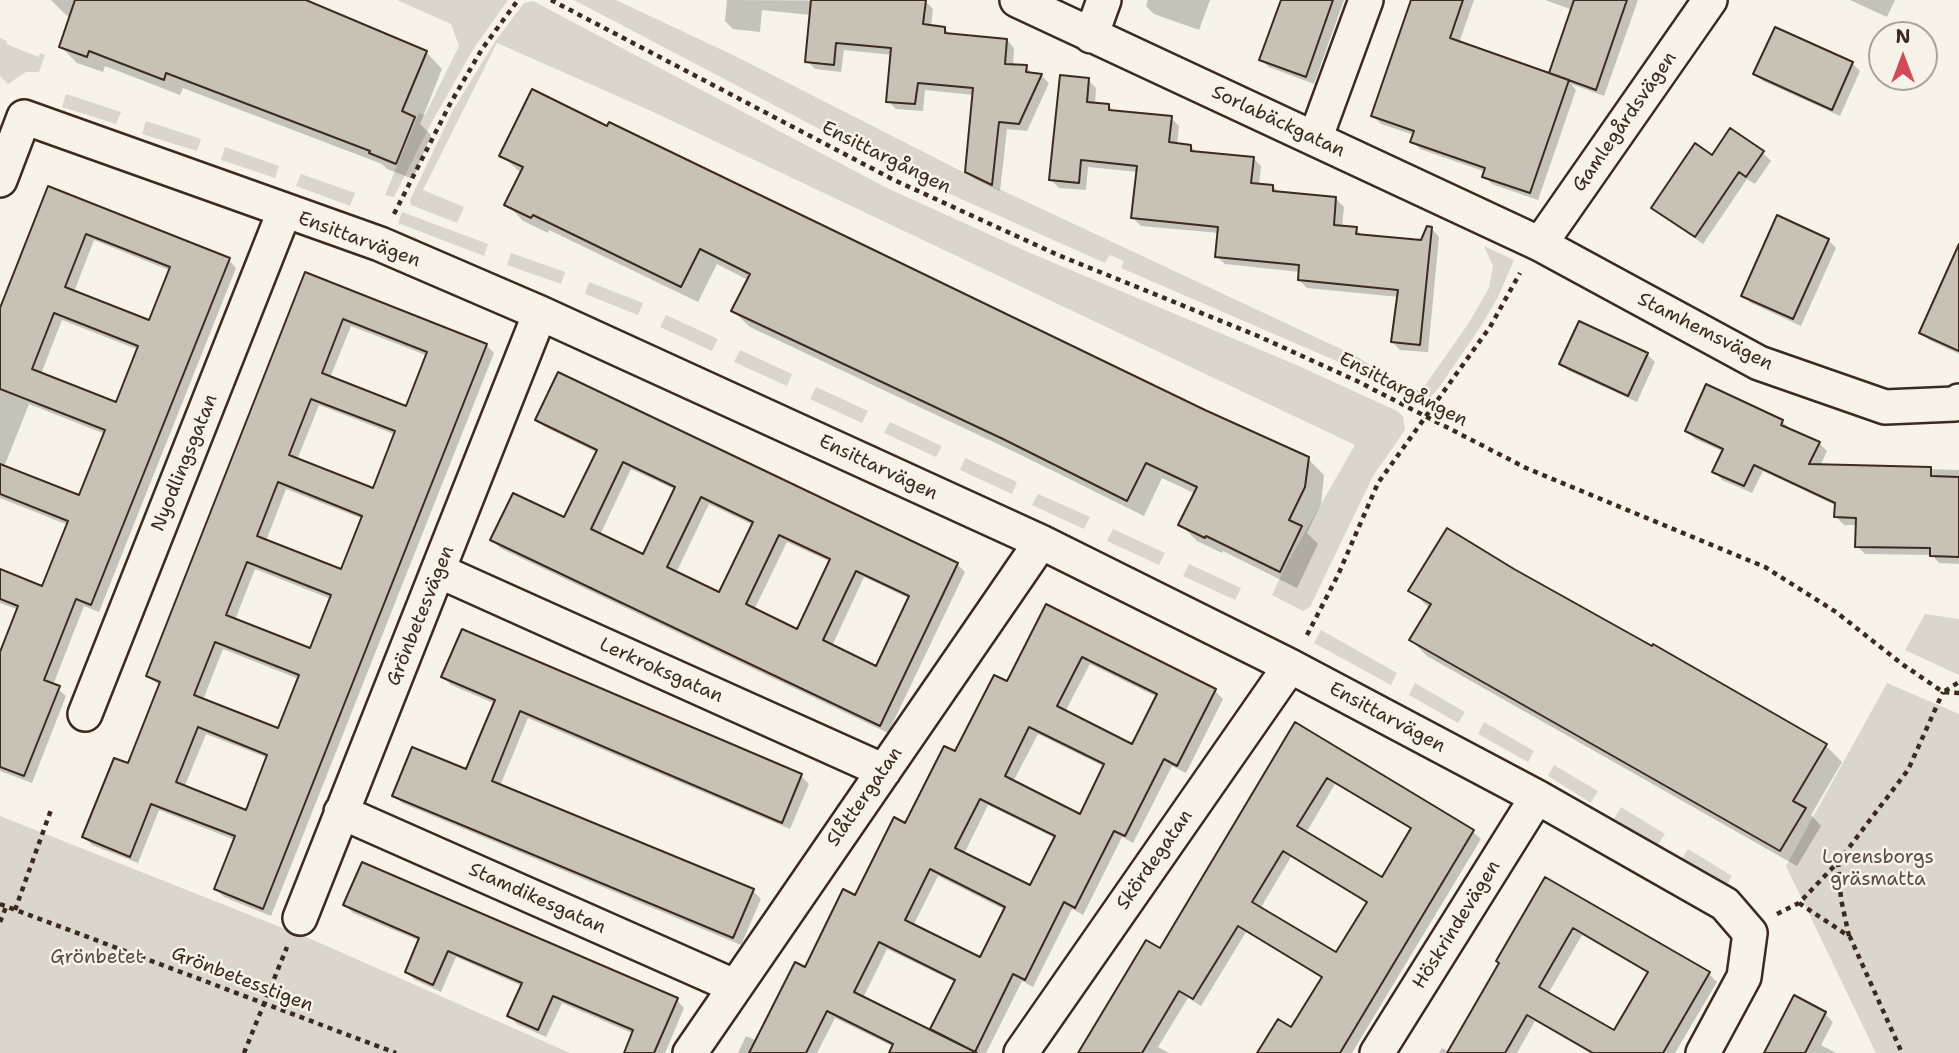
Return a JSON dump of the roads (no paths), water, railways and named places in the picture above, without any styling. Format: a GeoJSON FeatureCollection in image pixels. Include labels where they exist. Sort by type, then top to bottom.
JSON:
{"type":"FeatureCollection","features":[{"type":"Feature","properties":{"kind":"street","name":"Sorlabäckgatan"},"geometry":{"type":"LineString","coordinates":[[1017,0],[1540,244]]}},
{"type":"Feature","properties":{"kind":"street"},"geometry":{"type":"LineString","coordinates":[[1091,36],[1104,0]]}},
{"type":"Feature","properties":{"kind":"street"},"geometry":{"type":"LineString","coordinates":[[1315,139],[1366,0]]}},
{"type":"Feature","properties":{"kind":"street","name":"Gamlegårdsvägen"},"geometry":{"type":"LineString","coordinates":[[1540,244],[1710,0]]}},
{"type":"Feature","properties":{"kind":"street","name":"Ensittarvägen"},"geometry":{"type":"LineString","coordinates":[[0,180],[24,117],[284,212],[380,244],[540,313],[1041,542],[1290,666],[1537,797],[1726,904],[1750,933],[1744,977],[1703,1053]]}},
{"type":"Feature","properties":{"kind":"street","name":"Nyodlingsgatan"},"geometry":{"type":"LineString","coordinates":[[85,714],[284,212]]}},
{"type":"Feature","properties":{"kind":"street","name":"Stamhemsvägen"},"geometry":{"type":"LineString","coordinates":[[1540,244],[1759,363],[1885,407],[1955,404],[1959,401]]}},
{"type":"Feature","properties":{"kind":"street","name":"Grönbetesvägen"},"geometry":{"type":"LineString","coordinates":[[300,918],[540,313]]}},
{"type":"Feature","properties":{"kind":"street","name":"Slåttergatan"},"geometry":{"type":"LineString","coordinates":[[690,1053],[1041,542]]}},
{"type":"Feature","properties":{"kind":"street","name":"Lerkroksgatan"},"geometry":{"type":"LineString","coordinates":[[439,571],[884,771]]}},
{"type":"Feature","properties":{"kind":"street","name":"Skördegatan"},"geometry":{"type":"LineString","coordinates":[[1021,1053],[1290,666]]}},
{"type":"Feature","properties":{"kind":"street","name":"Höskrindevägen"},"geometry":{"type":"LineString","coordinates":[[1377,1053],[1537,797]]}},
{"type":"Feature","properties":{"kind":"street","name":"Stamdikesgatan"},"geometry":{"type":"LineString","coordinates":[[341,812],[734,986]]}},
{"type":"Feature","properties":{"kind":"park label","name":"Lorensborgs gräsmatta"},"geometry":{"type":"Point","coordinates":[1878,869]}},
{"type":"Feature","properties":{"kind":"park label","name":"Grönbetet"},"geometry":{"type":"Point","coordinates":[97,958]}}]}
